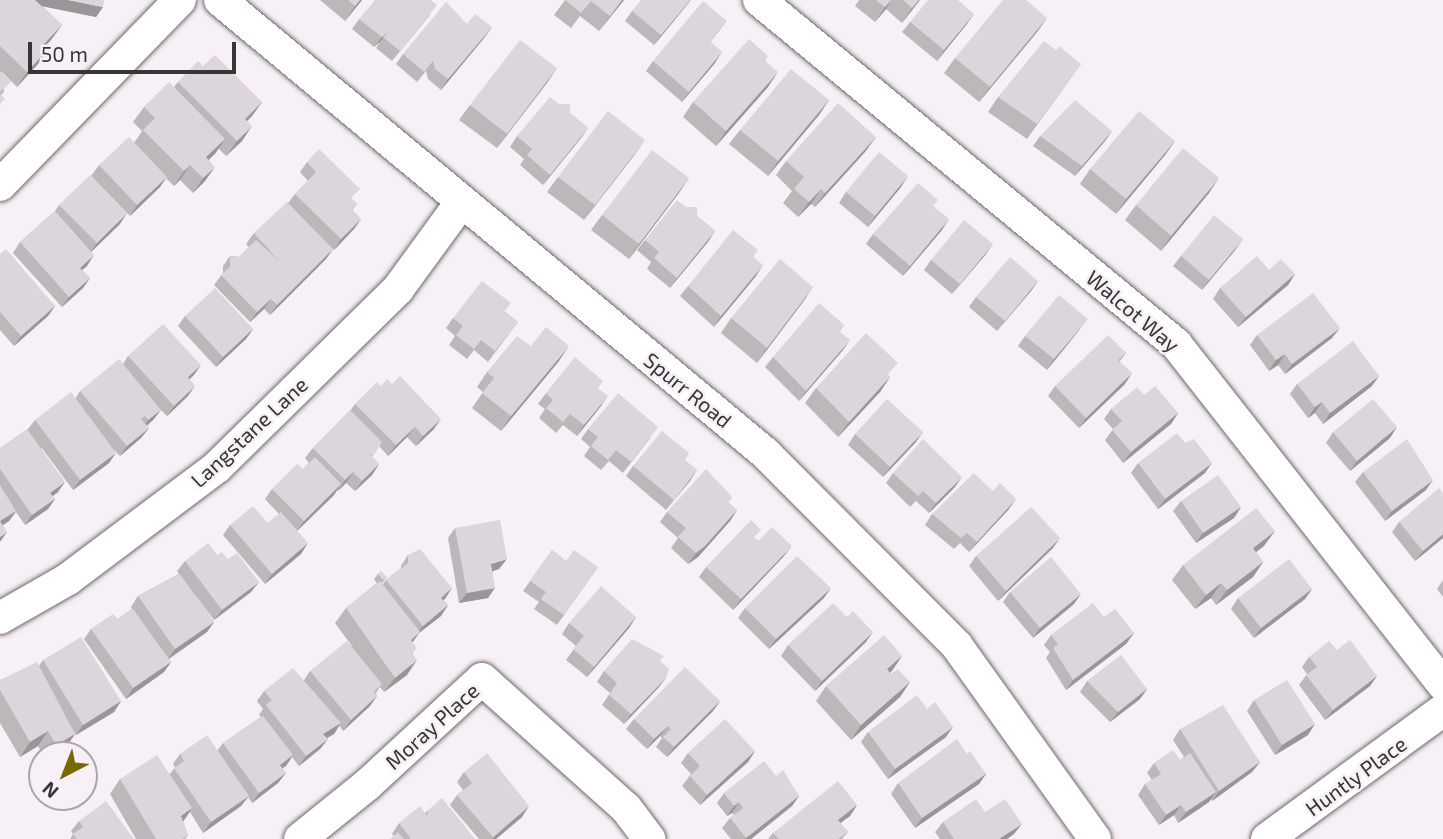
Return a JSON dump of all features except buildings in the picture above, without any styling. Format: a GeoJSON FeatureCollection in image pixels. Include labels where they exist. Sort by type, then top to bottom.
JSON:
{"type":"FeatureCollection","features":[{"type":"Feature","properties":{"kind":"street"},"geometry":{"type":"LineString","coordinates":[[0,185],[180,0]]}},
{"type":"Feature","properties":{"kind":"street","name":"Spurr Road"},"geometry":{"type":"LineString","coordinates":[[220,0],[460,204],[765,453],[957,646],[1095,839]]}},
{"type":"Feature","properties":{"kind":"street","name":"Walcot Way"},"geometry":{"type":"LineString","coordinates":[[759,0],[1176,344],[1442,707]]}},
{"type":"Feature","properties":{"kind":"street","name":"Langstane Lane"},"geometry":{"type":"LineString","coordinates":[[0,618],[68,579],[217,467],[398,289],[460,204]]}},
{"type":"Feature","properties":{"kind":"street","name":"Moray Place"},"geometry":{"type":"LineString","coordinates":[[300,839],[367,785],[482,679],[626,808],[649,839]]}},
{"type":"Feature","properties":{"kind":"street","name":"Huntly Place"},"geometry":{"type":"LineString","coordinates":[[1267,839],[1442,707]]}}]}
